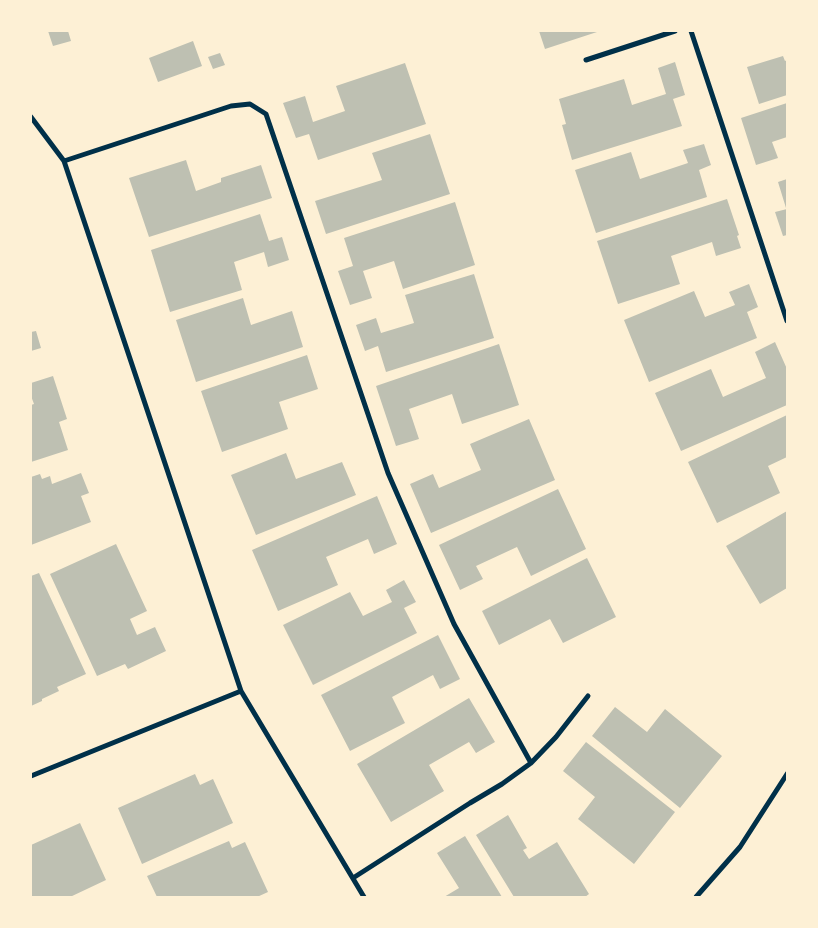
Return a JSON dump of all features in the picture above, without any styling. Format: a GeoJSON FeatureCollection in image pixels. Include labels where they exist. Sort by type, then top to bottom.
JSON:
{"type":"FeatureCollection","features":[{"type":"Feature","properties":{"kind":"street"},"geometry":{"type":"LineString","coordinates":[[586,60],[675,31]]}},
{"type":"Feature","properties":{"kind":"street"},"geometry":{"type":"LineString","coordinates":[[690,31],[787,322]]}},
{"type":"Feature","properties":{"kind":"street"},"geometry":{"type":"LineString","coordinates":[[64,161],[231,106],[250,104],[266,114],[388,473],[454,624],[531,763]]}},
{"type":"Feature","properties":{"kind":"street"},"geometry":{"type":"LineString","coordinates":[[31,117],[64,161],[241,691],[364,897]]}},
{"type":"Feature","properties":{"kind":"street"},"geometry":{"type":"LineString","coordinates":[[31,776],[241,691]]}},
{"type":"Feature","properties":{"kind":"street"},"geometry":{"type":"LineString","coordinates":[[353,878],[502,784],[531,763],[556,737],[588,696]]}},
{"type":"Feature","properties":{"kind":"street"},"geometry":{"type":"LineString","coordinates":[[696,897],[740,847],[787,774]]}},
{"type":"Feature","properties":{"kind":"building"},"geometry":{"type":"Polygon","coordinates":[[[48,31],[68,31],[71,41],[53,46],[48,31]]]}},
{"type":"Feature","properties":{"kind":"building"},"geometry":{"type":"Polygon","coordinates":[[[539,31],[597,31],[597,32],[545,49],[539,31]]]}},
{"type":"Feature","properties":{"kind":"building"},"geometry":{"type":"Polygon","coordinates":[[[193,41],[202,66],[158,82],[149,58],[193,41]]]}},
{"type":"Feature","properties":{"kind":"building"},"geometry":{"type":"Polygon","coordinates":[[[220,53],[225,65],[213,69],[208,57],[220,53]]]}},
{"type":"Feature","properties":{"kind":"building"},"geometry":{"type":"Polygon","coordinates":[[[783,56],[785,61],[787,60],[787,95],[759,104],[747,67],[783,56]]]}},
{"type":"Feature","properties":{"kind":"building"},"geometry":{"type":"Polygon","coordinates":[[[675,62],[685,95],[673,99],[682,126],[572,160],[562,125],[566,124],[559,99],[624,79],[632,105],[666,94],[658,68],[675,62]]]}},
{"type":"Feature","properties":{"kind":"building"},"geometry":{"type":"Polygon","coordinates":[[[405,63],[426,124],[318,160],[309,134],[296,138],[283,103],[305,96],[313,122],[345,111],[336,86],[405,63]]]}},
{"type":"Feature","properties":{"kind":"building"},"geometry":{"type":"Polygon","coordinates":[[[787,103],[787,137],[772,142],[778,158],[756,165],[741,118],[787,103]]]}},
{"type":"Feature","properties":{"kind":"building"},"geometry":{"type":"Polygon","coordinates":[[[430,134],[450,194],[326,234],[315,201],[382,180],[372,153],[430,134]]]}},
{"type":"Feature","properties":{"kind":"building"},"geometry":{"type":"Polygon","coordinates":[[[704,144],[711,165],[699,170],[707,197],[596,233],[575,170],[631,152],[640,179],[688,163],[683,150],[704,144]]]}},
{"type":"Feature","properties":{"kind":"building"},"geometry":{"type":"Polygon","coordinates":[[[186,160],[196,191],[221,182],[221,178],[261,165],[272,198],[149,237],[129,178],[186,160]]]}},
{"type":"Feature","properties":{"kind":"building"},"geometry":{"type":"Polygon","coordinates":[[[787,179],[787,208],[786,208],[778,182],[787,179]]]}},
{"type":"Feature","properties":{"kind":"building"},"geometry":{"type":"Polygon","coordinates":[[[727,199],[739,235],[737,236],[741,248],[716,256],[712,242],[671,256],[680,284],[618,304],[597,241],[727,199]]]}},
{"type":"Feature","properties":{"kind":"building"},"geometry":{"type":"Polygon","coordinates":[[[455,202],[475,265],[403,289],[394,261],[363,271],[372,298],[350,305],[338,271],[353,266],[344,238],[455,202]]]}},
{"type":"Feature","properties":{"kind":"building"},"geometry":{"type":"Polygon","coordinates":[[[787,209],[787,235],[783,236],[775,212],[787,209]]]}},
{"type":"Feature","properties":{"kind":"building"},"geometry":{"type":"Polygon","coordinates":[[[260,214],[269,241],[282,237],[289,260],[268,267],[264,252],[234,262],[242,290],[170,312],[151,250],[260,214]]]}},
{"type":"Feature","properties":{"kind":"building"},"geometry":{"type":"Polygon","coordinates":[[[474,274],[494,338],[386,372],[378,346],[365,351],[356,325],[376,318],[381,333],[414,323],[405,295],[474,274]]]}},
{"type":"Feature","properties":{"kind":"building"},"geometry":{"type":"Polygon","coordinates":[[[749,284],[758,307],[747,312],[757,338],[649,382],[624,320],[694,291],[705,317],[735,305],[729,292],[749,284]]]}},
{"type":"Feature","properties":{"kind":"building"},"geometry":{"type":"Polygon","coordinates":[[[243,298],[251,325],[292,311],[303,347],[196,382],[176,320],[243,298]]]}},
{"type":"Feature","properties":{"kind":"building"},"geometry":{"type":"Polygon","coordinates":[[[36,331],[41,348],[31,351],[31,332],[36,331]]]}},
{"type":"Feature","properties":{"kind":"building"},"geometry":{"type":"Polygon","coordinates":[[[775,342],[787,369],[787,405],[681,451],[655,393],[711,369],[723,397],[766,378],[755,352],[775,342]]]}},
{"type":"Feature","properties":{"kind":"building"},"geometry":{"type":"Polygon","coordinates":[[[499,344],[519,405],[462,424],[452,394],[409,409],[419,439],[396,446],[376,386],[499,344]]]}},
{"type":"Feature","properties":{"kind":"building"},"geometry":{"type":"Polygon","coordinates":[[[307,355],[318,389],[279,402],[288,429],[222,452],[201,391],[307,355]]]}},
{"type":"Feature","properties":{"kind":"building"},"geometry":{"type":"Polygon","coordinates":[[[53,376],[67,419],[59,422],[68,450],[31,462],[31,405],[34,404],[31,396],[31,383],[53,376]]]}},
{"type":"Feature","properties":{"kind":"building"},"geometry":{"type":"Polygon","coordinates":[[[787,415],[787,457],[768,466],[780,493],[717,523],[688,462],[787,415]]]}},
{"type":"Feature","properties":{"kind":"building"},"geometry":{"type":"Polygon","coordinates":[[[529,419],[555,480],[431,533],[410,484],[433,474],[439,488],[481,470],[470,444],[529,419]]]}},
{"type":"Feature","properties":{"kind":"building"},"geometry":{"type":"Polygon","coordinates":[[[286,453],[296,479],[342,462],[356,495],[256,535],[231,475],[286,453]]]}},
{"type":"Feature","properties":{"kind":"building"},"geometry":{"type":"Polygon","coordinates":[[[81,473],[89,493],[81,496],[91,522],[31,545],[31,477],[40,474],[42,479],[50,476],[52,484],[81,473]]]}},
{"type":"Feature","properties":{"kind":"building"},"geometry":{"type":"Polygon","coordinates":[[[558,489],[586,549],[531,576],[517,547],[476,566],[483,579],[460,590],[439,545],[558,489]]]}},
{"type":"Feature","properties":{"kind":"building"},"geometry":{"type":"Polygon","coordinates":[[[377,496],[397,544],[374,554],[368,539],[326,557],[338,585],[278,611],[252,550],[377,496]]]}},
{"type":"Feature","properties":{"kind":"building"},"geometry":{"type":"Polygon","coordinates":[[[787,511],[787,588],[760,604],[726,546],[787,511]]]}},
{"type":"Feature","properties":{"kind":"building"},"geometry":{"type":"Polygon","coordinates":[[[116,544],[147,611],[130,619],[137,635],[155,627],[166,651],[128,669],[125,664],[97,676],[50,574],[116,544]]]}},
{"type":"Feature","properties":{"kind":"building"},"geometry":{"type":"Polygon","coordinates":[[[587,558],[616,617],[563,643],[550,619],[499,645],[482,611],[587,558]]]}},
{"type":"Feature","properties":{"kind":"building"},"geometry":{"type":"Polygon","coordinates":[[[39,573],[86,674],[57,687],[59,691],[31,706],[31,576],[39,573]]]}},
{"type":"Feature","properties":{"kind":"building"},"geometry":{"type":"Polygon","coordinates":[[[404,580],[416,602],[404,608],[417,633],[313,685],[283,625],[350,592],[363,616],[392,602],[386,590],[404,580]]]}},
{"type":"Feature","properties":{"kind":"building"},"geometry":{"type":"Polygon","coordinates":[[[438,635],[460,679],[440,689],[433,675],[392,697],[405,723],[350,751],[321,695],[438,635]]]}},
{"type":"Feature","properties":{"kind":"building"},"geometry":{"type":"Polygon","coordinates":[[[469,698],[495,742],[476,753],[469,742],[429,765],[444,791],[391,822],[357,764],[469,698]]]}},
{"type":"Feature","properties":{"kind":"building"},"geometry":{"type":"Polygon","coordinates":[[[615,707],[647,732],[665,709],[722,756],[680,808],[592,736],[615,707]]]}},
{"type":"Feature","properties":{"kind":"building"},"geometry":{"type":"Polygon","coordinates":[[[586,742],[675,812],[634,864],[578,819],[595,797],[563,771],[586,742]]]}},
{"type":"Feature","properties":{"kind":"building"},"geometry":{"type":"Polygon","coordinates":[[[195,774],[200,785],[213,779],[233,823],[142,864],[118,808],[195,774]]]}},
{"type":"Feature","properties":{"kind":"building"},"geometry":{"type":"Polygon","coordinates":[[[508,815],[527,848],[523,850],[529,859],[557,842],[589,894],[585,897],[514,897],[476,835],[508,815]]]}},
{"type":"Feature","properties":{"kind":"building"},"geometry":{"type":"Polygon","coordinates":[[[80,823],[106,880],[70,897],[31,897],[31,845],[80,823]]]}},
{"type":"Feature","properties":{"kind":"building"},"geometry":{"type":"Polygon","coordinates":[[[465,836],[502,897],[444,897],[459,888],[437,853],[465,836]]]}},
{"type":"Feature","properties":{"kind":"building"},"geometry":{"type":"Polygon","coordinates":[[[229,841],[232,848],[245,842],[268,892],[257,897],[157,897],[147,876],[229,841]]]}}]}
